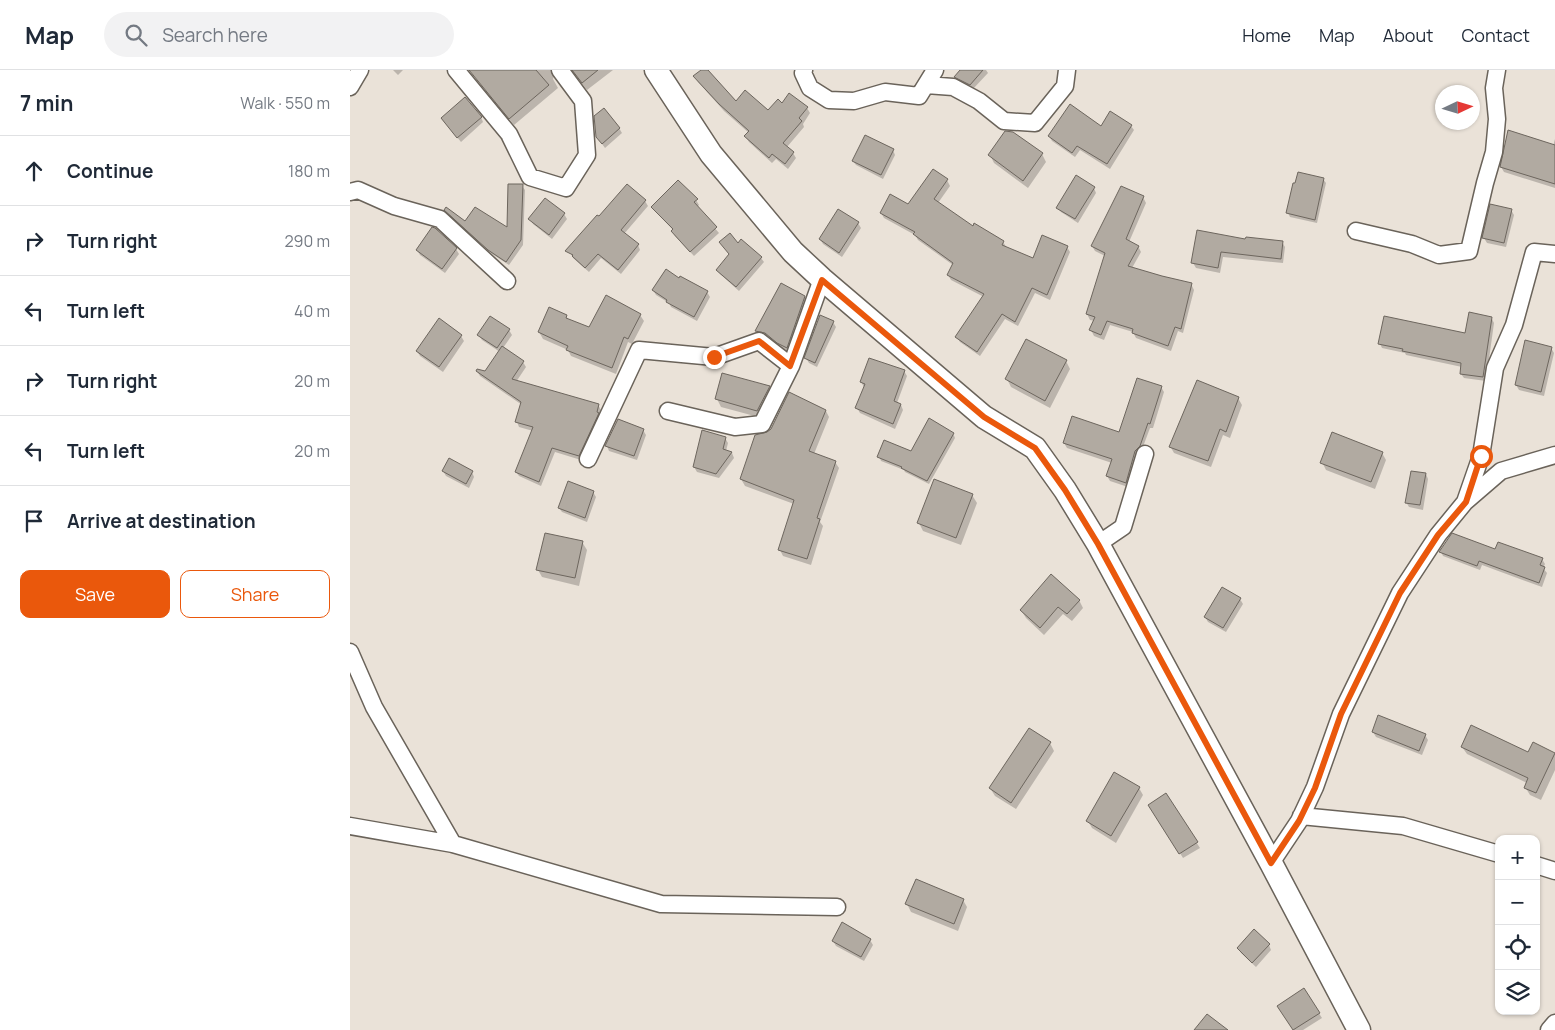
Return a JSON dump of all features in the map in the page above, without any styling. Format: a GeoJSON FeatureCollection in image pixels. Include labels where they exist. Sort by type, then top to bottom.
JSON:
{"type":"FeatureCollection","features":[{"type":"Feature","properties":{"kind":"main road"},"geometry":{"type":"LineString","coordinates":[[656,70],[711,154],[793,252],[822,280],[984,417],[1035,448],[1065,490],[1098,544],[1359,1030]]}},
{"type":"Feature","properties":{"kind":"street"},"geometry":{"type":"LineString","coordinates":[[350,87],[360,70]]}},
{"type":"Feature","properties":{"kind":"street"},"geometry":{"type":"LineString","coordinates":[[456,70],[509,134],[530,177],[566,188],[587,154],[583,101],[560,70]]}},
{"type":"Feature","properties":{"kind":"street"},"geometry":{"type":"LineString","coordinates":[[804,70],[803,72],[810,88],[829,100],[854,101],[885,92],[919,96],[935,70]]}},
{"type":"Feature","properties":{"kind":"street"},"geometry":{"type":"LineString","coordinates":[[926,84],[953,88],[979,101],[1004,121],[1035,123],[1065,86],[1068,70]]}},
{"type":"Feature","properties":{"kind":"street"},"geometry":{"type":"LineString","coordinates":[[1356,231],[1412,244],[1439,255],[1470,251],[1484,183],[1494,152],[1497,118],[1494,88],[1497,70]]}},
{"type":"Feature","properties":{"kind":"street"},"geometry":{"type":"LineString","coordinates":[[350,192],[358,190],[394,206],[440,219],[507,282]]}},
{"type":"Feature","properties":{"kind":"street"},"geometry":{"type":"LineString","coordinates":[[1466,502],[1481,456],[1495,368],[1514,324],[1534,252],[1555,254]]}},
{"type":"Feature","properties":{"kind":"street"},"geometry":{"type":"LineString","coordinates":[[668,411],[735,427],[762,424],[790,366],[822,280]]}},
{"type":"Feature","properties":{"kind":"street"},"geometry":{"type":"LineString","coordinates":[[588,459],[639,350],[714,357],[759,341],[790,366]]}},
{"type":"Feature","properties":{"kind":"street"},"geometry":{"type":"LineString","coordinates":[[1098,544],[1123,527],[1145,454]]}},
{"type":"Feature","properties":{"kind":"street"},"geometry":{"type":"LineString","coordinates":[[1271,863],[1302,816],[1315,788],[1341,714],[1400,593],[1438,535],[1466,502],[1501,471],[1555,455]]}},
{"type":"Feature","properties":{"kind":"street"},"geometry":{"type":"LineString","coordinates":[[350,652],[374,707],[453,844]]}},
{"type":"Feature","properties":{"kind":"street"},"geometry":{"type":"LineString","coordinates":[[1302,816],[1402,826],[1495,853]]}},
{"type":"Feature","properties":{"kind":"street"},"geometry":{"type":"LineString","coordinates":[[350,826],[453,844],[662,904],[837,907]]}},
{"type":"Feature","properties":{"kind":"street"},"geometry":{"type":"LineString","coordinates":[[1540,866],[1555,871]]}},
{"type":"Feature","properties":{"kind":"street"},"geometry":{"type":"LineString","coordinates":[[1550,1030],[1555,1023]]}},
{"type":"Feature","properties":{"kind":"building"},"geometry":{"type":"Polygon","coordinates":[[[469,70],[536,70],[549,85],[509,119],[469,70]]]}},
{"type":"Feature","properties":{"kind":"building"},"geometry":{"type":"Polygon","coordinates":[[[572,70],[598,70],[582,83],[572,70]]]}},
{"type":"Feature","properties":{"kind":"building"},"geometry":{"type":"Polygon","coordinates":[[[701,70],[708,70],[736,101],[745,90],[768,110],[778,99],[782,103],[789,93],[808,107],[799,118],[802,121],[783,143],[794,152],[785,164],[772,154],[769,158],[744,136],[749,131],[719,104],[693,76],[701,70]]]}},
{"type":"Feature","properties":{"kind":"building"},"geometry":{"type":"Polygon","coordinates":[[[960,70],[983,70],[970,85],[954,77],[960,70]]]}},
{"type":"Feature","properties":{"kind":"building"},"geometry":{"type":"Polygon","coordinates":[[[465,97],[482,117],[457,138],[441,118],[465,97]]]}},
{"type":"Feature","properties":{"kind":"building"},"geometry":{"type":"Polygon","coordinates":[[[1070,104],[1101,126],[1110,111],[1132,125],[1107,164],[1077,146],[1072,153],[1048,136],[1070,104]]]}},
{"type":"Feature","properties":{"kind":"building"},"geometry":{"type":"Polygon","coordinates":[[[604,108],[620,128],[602,144],[596,137],[594,116],[604,108]]]}},
{"type":"Feature","properties":{"kind":"building"},"geometry":{"type":"Polygon","coordinates":[[[1508,130],[1555,145],[1555,184],[1500,167],[1508,130]]]}},
{"type":"Feature","properties":{"kind":"building"},"geometry":{"type":"Polygon","coordinates":[[[1005,131],[1013,132],[1043,153],[1023,181],[988,155],[1005,131]]]}},
{"type":"Feature","properties":{"kind":"building"},"geometry":{"type":"Polygon","coordinates":[[[865,135],[894,149],[881,175],[852,161],[865,135]]]}},
{"type":"Feature","properties":{"kind":"building"},"geometry":{"type":"Polygon","coordinates":[[[933,169],[948,179],[934,199],[973,226],[974,223],[1004,241],[1002,245],[1033,258],[1042,235],[1068,246],[1047,295],[1032,288],[1015,322],[1002,314],[977,352],[955,337],[984,294],[947,275],[953,263],[913,234],[915,232],[880,213],[890,194],[908,204],[933,169]]]}},
{"type":"Feature","properties":{"kind":"building"},"geometry":{"type":"Polygon","coordinates":[[[1298,172],[1324,178],[1315,220],[1286,213],[1293,183],[1295,183],[1298,172]]]}},
{"type":"Feature","properties":{"kind":"building"},"geometry":{"type":"Polygon","coordinates":[[[1076,175],[1095,187],[1075,219],[1056,208],[1076,175]]]}},
{"type":"Feature","properties":{"kind":"building"},"geometry":{"type":"Polygon","coordinates":[[[678,180],[698,199],[694,202],[717,227],[690,252],[671,231],[673,229],[651,207],[678,180]]]}},
{"type":"Feature","properties":{"kind":"building"},"geometry":{"type":"Polygon","coordinates":[[[508,184],[523,184],[521,240],[506,262],[488,250],[444,210],[446,207],[465,221],[475,207],[507,227],[508,184]]]}},
{"type":"Feature","properties":{"kind":"building"},"geometry":{"type":"Polygon","coordinates":[[[627,184],[646,200],[621,230],[639,244],[618,270],[598,254],[585,268],[573,255],[565,251],[627,184]]]}},
{"type":"Feature","properties":{"kind":"building"},"geometry":{"type":"Polygon","coordinates":[[[1121,186],[1144,196],[1126,239],[1139,246],[1128,266],[1192,283],[1181,329],[1175,327],[1168,346],[1132,333],[1133,329],[1107,321],[1101,335],[1089,330],[1095,317],[1086,314],[1105,253],[1091,246],[1121,186]]]}},
{"type":"Feature","properties":{"kind":"building"},"geometry":{"type":"Polygon","coordinates":[[[545,198],[565,213],[549,235],[528,219],[545,198]]]}},
{"type":"Feature","properties":{"kind":"building"},"geometry":{"type":"Polygon","coordinates":[[[1490,204],[1512,209],[1504,243],[1482,238],[1490,204]]]}},
{"type":"Feature","properties":{"kind":"building"},"geometry":{"type":"Polygon","coordinates":[[[838,209],[859,222],[839,253],[819,239],[838,209]]]}},
{"type":"Feature","properties":{"kind":"building"},"geometry":{"type":"Polygon","coordinates":[[[432,227],[457,248],[442,269],[416,250],[432,227]]]}},
{"type":"Feature","properties":{"kind":"building"},"geometry":{"type":"Polygon","coordinates":[[[1197,230],[1245,239],[1246,237],[1283,241],[1281,259],[1221,252],[1218,268],[1191,263],[1197,230]]]}},
{"type":"Feature","properties":{"kind":"building"},"geometry":{"type":"Polygon","coordinates":[[[730,233],[738,243],[741,239],[762,257],[736,287],[716,270],[729,254],[719,242],[730,233]]]}},
{"type":"Feature","properties":{"kind":"building"},"geometry":{"type":"Polygon","coordinates":[[[666,269],[679,278],[680,276],[708,291],[694,317],[666,302],[667,300],[652,290],[666,269]]]}},
{"type":"Feature","properties":{"kind":"building"},"geometry":{"type":"Polygon","coordinates":[[[781,283],[805,296],[787,348],[777,343],[765,333],[755,331],[781,283]]]}},
{"type":"Feature","properties":{"kind":"building"},"geometry":{"type":"Polygon","coordinates":[[[606,295],[641,314],[628,339],[624,337],[612,368],[566,350],[568,346],[538,332],[549,307],[567,315],[566,318],[589,327],[606,295]]]}},
{"type":"Feature","properties":{"kind":"building"},"geometry":{"type":"Polygon","coordinates":[[[1469,312],[1492,317],[1483,377],[1460,374],[1461,363],[1378,344],[1384,316],[1465,333],[1469,312]]]}},
{"type":"Feature","properties":{"kind":"building"},"geometry":{"type":"Polygon","coordinates":[[[820,315],[834,321],[815,363],[804,358],[820,315]]]}},
{"type":"Feature","properties":{"kind":"building"},"geometry":{"type":"Polygon","coordinates":[[[490,316],[510,329],[497,348],[477,335],[490,316]]]}},
{"type":"Feature","properties":{"kind":"building"},"geometry":{"type":"Polygon","coordinates":[[[439,318],[462,335],[439,367],[416,351],[439,318]]]}},
{"type":"Feature","properties":{"kind":"building"},"geometry":{"type":"Polygon","coordinates":[[[1026,339],[1067,360],[1045,401],[1005,379],[1026,339]]]}},
{"type":"Feature","properties":{"kind":"building"},"geometry":{"type":"Polygon","coordinates":[[[1525,340],[1552,347],[1541,392],[1515,385],[1525,340]]]}},
{"type":"Feature","properties":{"kind":"building"},"geometry":{"type":"Polygon","coordinates":[[[502,346],[524,361],[512,379],[599,404],[597,412],[599,413],[579,456],[552,448],[539,482],[515,472],[533,427],[515,422],[521,402],[476,371],[477,369],[485,371],[502,346]]]}},
{"type":"Feature","properties":{"kind":"building"},"geometry":{"type":"Polygon","coordinates":[[[869,358],[905,370],[894,401],[901,404],[893,424],[855,408],[865,384],[860,382],[869,358]]]}},
{"type":"Feature","properties":{"kind":"building"},"geometry":{"type":"Polygon","coordinates":[[[722,373],[770,386],[757,411],[715,399],[722,373]]]}},
{"type":"Feature","properties":{"kind":"building"},"geometry":{"type":"Polygon","coordinates":[[[1137,378],[1162,386],[1150,424],[1148,423],[1140,446],[1135,451],[1126,483],[1106,476],[1112,459],[1063,443],[1072,416],[1119,432],[1137,378]]]}},
{"type":"Feature","properties":{"kind":"building"},"geometry":{"type":"Polygon","coordinates":[[[1197,380],[1239,397],[1226,432],[1220,429],[1208,461],[1169,447],[1197,380]]]}},
{"type":"Feature","properties":{"kind":"building"},"geometry":{"type":"Polygon","coordinates":[[[789,392],[826,410],[809,451],[836,461],[817,518],[820,519],[807,559],[778,550],[794,500],[740,479],[755,435],[771,429],[789,392]]]}},
{"type":"Feature","properties":{"kind":"building"},"geometry":{"type":"Polygon","coordinates":[[[929,418],[954,433],[927,481],[902,467],[877,457],[884,440],[911,451],[929,418]]]}},
{"type":"Feature","properties":{"kind":"building"},"geometry":{"type":"Polygon","coordinates":[[[618,419],[644,429],[634,456],[605,446],[618,419]]]}},
{"type":"Feature","properties":{"kind":"building"},"geometry":{"type":"Polygon","coordinates":[[[702,430],[726,437],[723,449],[732,452],[716,474],[693,467],[702,430]]]}},
{"type":"Feature","properties":{"kind":"building"},"geometry":{"type":"Polygon","coordinates":[[[1332,432],[1383,452],[1371,482],[1320,463],[1332,432]]]}},
{"type":"Feature","properties":{"kind":"building"},"geometry":{"type":"Polygon","coordinates":[[[449,458],[473,471],[466,484],[442,471],[449,458]]]}},
{"type":"Feature","properties":{"kind":"building"},"geometry":{"type":"Polygon","coordinates":[[[1411,471],[1426,473],[1420,505],[1405,503],[1411,471]]]}},
{"type":"Feature","properties":{"kind":"building"},"geometry":{"type":"Polygon","coordinates":[[[934,479],[973,494],[956,538],[917,523],[934,479]]]}},
{"type":"Feature","properties":{"kind":"building"},"geometry":{"type":"Polygon","coordinates":[[[568,481],[594,491],[585,518],[558,508],[568,481]]]}},
{"type":"Feature","properties":{"kind":"building"},"geometry":{"type":"Polygon","coordinates":[[[545,533],[583,541],[575,578],[536,570],[545,533]]]}},
{"type":"Feature","properties":{"kind":"building"},"geometry":{"type":"Polygon","coordinates":[[[1452,533],[1495,549],[1498,542],[1543,558],[1540,565],[1545,567],[1539,583],[1479,561],[1477,566],[1439,552],[1452,533]]]}},
{"type":"Feature","properties":{"kind":"building"},"geometry":{"type":"Polygon","coordinates":[[[1051,574],[1080,600],[1067,614],[1058,607],[1040,628],[1020,610],[1051,574]]]}},
{"type":"Feature","properties":{"kind":"building"},"geometry":{"type":"Polygon","coordinates":[[[1222,587],[1241,598],[1223,628],[1204,617],[1222,587]]]}},
{"type":"Feature","properties":{"kind":"building"},"geometry":{"type":"Polygon","coordinates":[[[1378,715],[1426,734],[1419,751],[1372,732],[1378,715]]]}},
{"type":"Feature","properties":{"kind":"building"},"geometry":{"type":"Polygon","coordinates":[[[1471,725],[1528,752],[1533,742],[1555,753],[1536,793],[1524,788],[1528,778],[1461,747],[1471,725]]]}},
{"type":"Feature","properties":{"kind":"building"},"geometry":{"type":"Polygon","coordinates":[[[1029,728],[1051,742],[1011,803],[989,788],[1029,728]]]}},
{"type":"Feature","properties":{"kind":"building"},"geometry":{"type":"Polygon","coordinates":[[[1114,772],[1140,787],[1111,836],[1086,821],[1114,772]]]}},
{"type":"Feature","properties":{"kind":"building"},"geometry":{"type":"Polygon","coordinates":[[[1166,793],[1198,842],[1179,854],[1148,805],[1166,793]]]}},
{"type":"Feature","properties":{"kind":"building"},"geometry":{"type":"Polygon","coordinates":[[[916,879],[964,899],[954,924],[905,904],[916,879]]]}},
{"type":"Feature","properties":{"kind":"building"},"geometry":{"type":"Polygon","coordinates":[[[842,922],[871,939],[861,957],[832,941],[842,922]]]}},
{"type":"Feature","properties":{"kind":"building"},"geometry":{"type":"Polygon","coordinates":[[[1254,929],[1270,944],[1252,963],[1237,948],[1254,929]]]}},
{"type":"Feature","properties":{"kind":"building"},"geometry":{"type":"Polygon","coordinates":[[[1304,988],[1320,1013],[1293,1030],[1277,1006],[1304,988]]]}},
{"type":"Feature","properties":{"kind":"building"},"geometry":{"type":"Polygon","coordinates":[[[1207,1014],[1228,1030],[1194,1030],[1207,1014]]]}},
{"type":"Feature","properties":{"kind":"route"},"geometry":{"type":"LineString","coordinates":[[714,357],[759,341],[790,366],[822,280],[984,417],[1035,448],[1065,490],[1098,544],[1271,863],[1299,821],[1315,788],[1341,714],[1400,593],[1438,535],[1466,502],[1481,456]]}}]}
